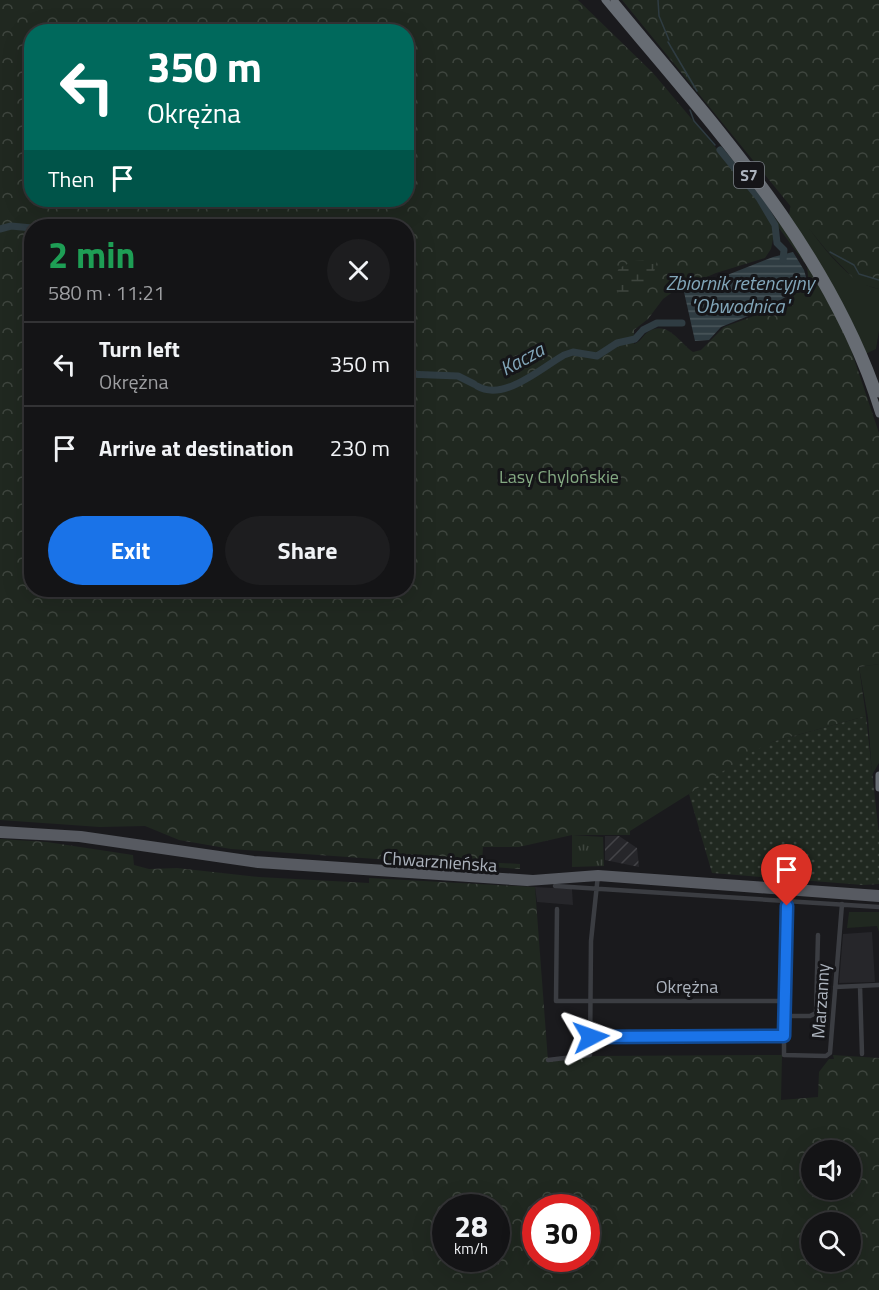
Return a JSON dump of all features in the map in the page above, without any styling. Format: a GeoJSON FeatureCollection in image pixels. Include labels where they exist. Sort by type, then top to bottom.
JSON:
{"type":"FeatureCollection","features":[{"type":"Feature","properties":{"kind":"highway","name":"S7"},"geometry":{"type":"LineString","coordinates":[[605,0],[741,164],[802,248],[842,320],[879,414]]}},
{"type":"Feature","properties":{"kind":"highway","name":"S7"},"geometry":{"type":"LineString","coordinates":[[614,0],[746,159],[797,229],[844,310],[879,394]]}},
{"type":"Feature","properties":{"kind":"highway"},"geometry":{"type":"LineString","coordinates":[[879,775],[879,788]]}},
{"type":"Feature","properties":{"kind":"main road","name":"Chwarznieńska"},"geometry":{"type":"LineString","coordinates":[[0,829],[81,834],[258,865],[519,882],[598,875],[879,893]]}},
{"type":"Feature","properties":{"kind":"main road","name":"Chwarznieńska"},"geometry":{"type":"LineString","coordinates":[[0,835],[61,837],[138,845]]}},
{"type":"Feature","properties":{"kind":"main road","name":"Chwarznieńska"},"geometry":{"type":"LineString","coordinates":[[598,875],[879,899]]}},
{"type":"Feature","properties":{"kind":"street"},"geometry":{"type":"LineString","coordinates":[[548,1060],[590,1055],[591,941],[594,892],[597,888],[598,875]]}},
{"type":"Feature","properties":{"kind":"street"},"geometry":{"type":"LineString","coordinates":[[555,886],[879,907]]}},
{"type":"Feature","properties":{"kind":"street"},"geometry":{"type":"LineString","coordinates":[[591,1037],[784,1036],[787,900]]}},
{"type":"Feature","properties":{"kind":"street","name":"Marzanny"},"geometry":{"type":"LineString","coordinates":[[784,1036],[784,1055],[830,1054],[842,904]]}},
{"type":"Feature","properties":{"kind":"street","name":"Okrężna"},"geometry":{"type":"LineString","coordinates":[[557,909],[555,999],[559,1002],[784,1000]]}},
{"type":"Feature","properties":{"kind":"street"},"geometry":{"type":"LineString","coordinates":[[784,1016],[810,1016],[816,1013],[818,935]]}},
{"type":"Feature","properties":{"kind":"street"},"geometry":{"type":"LineString","coordinates":[[835,987],[879,985]]}},
{"type":"Feature","properties":{"kind":"street"},"geometry":{"type":"LineString","coordinates":[[860,986],[862,1054]]}},
{"type":"Feature","properties":{"kind":"shaded area"},"geometry":{"type":"Polygon","coordinates":[[[605,836],[619,836],[637,848],[639,867],[605,860],[605,836]]]}},
{"type":"Feature","properties":{"kind":"shaded area"},"geometry":{"type":"Polygon","coordinates":[[[535,887],[572,889],[573,905],[537,902],[535,887]]]}},
{"type":"Feature","properties":{"kind":"shaded area"},"geometry":{"type":"Polygon","coordinates":[[[872,932],[875,982],[839,983],[843,934],[872,932]]]}},
{"type":"Feature","properties":{"kind":"green space","name":"Lasy Chylońskie"},"geometry":{"type":"Polygon","coordinates":[[[0,0],[578,0],[653,73],[786,231],[823,291],[848,341],[879,433],[879,664],[859,667],[866,716],[772,742],[630,831],[630,835],[572,835],[519,847],[483,847],[482,862],[520,864],[520,869],[231,849],[179,840],[145,826],[100,827],[0,820],[0,0]],[[776,224],[771,249],[765,258],[716,273],[674,291],[663,299],[648,319],[634,330],[634,344],[648,332],[661,328],[673,334],[693,352],[701,350],[724,327],[770,310],[809,285],[807,266],[776,224]]]}},
{"type":"Feature","properties":{"kind":"green space"},"geometry":{"type":"Polygon","coordinates":[[[622,0],[879,0],[879,289],[858,283],[828,252],[622,0]]]}},
{"type":"Feature","properties":{"kind":"green space"},"geometry":{"type":"Polygon","coordinates":[[[791,203],[841,267],[866,285],[879,289],[879,331],[876,349],[855,359],[823,291],[786,231],[791,203]]]}},
{"type":"Feature","properties":{"kind":"green space"},"geometry":{"type":"Polygon","coordinates":[[[653,259],[657,261],[653,276],[638,295],[624,295],[617,292],[614,279],[619,268],[634,261],[653,259]]]}},
{"type":"Feature","properties":{"kind":"green space"},"geometry":{"type":"Polygon","coordinates":[[[879,664],[879,763],[872,775],[868,718],[859,667],[879,664]]]}},
{"type":"Feature","properties":{"kind":"green space"},"geometry":{"type":"Polygon","coordinates":[[[866,716],[879,835],[879,884],[863,885],[712,873],[689,794],[750,753],[772,742],[866,716]]]}},
{"type":"Feature","properties":{"kind":"green space"},"geometry":{"type":"Polygon","coordinates":[[[572,835],[603,837],[604,866],[572,867],[572,835]]]}},
{"type":"Feature","properties":{"kind":"green space"},"geometry":{"type":"Polygon","coordinates":[[[0,839],[47,842],[133,855],[134,865],[149,869],[177,868],[259,877],[369,883],[369,878],[535,887],[548,1061],[588,1056],[782,1055],[781,1100],[818,1097],[819,1072],[829,1059],[834,1059],[833,1055],[879,1058],[879,1290],[0,1290],[0,839]]]}},
{"type":"Feature","properties":{"kind":"green space"},"geometry":{"type":"Polygon","coordinates":[[[849,912],[879,912],[879,932],[877,926],[847,928],[849,912]]]}},
{"type":"Feature","properties":{"kind":"water","name":"Zbiornik retencyjny \"Obwodnica\""},"geometry":{"type":"Polygon","coordinates":[[[793,252],[804,270],[808,284],[763,310],[721,327],[709,340],[695,341],[684,292],[773,257],[793,252]]]}},
{"type":"Feature","properties":{"kind":"waterway","name":"Kacza"},"geometry":{"type":"LineString","coordinates":[[658,0],[659,16],[669,40]]}},
{"type":"Feature","properties":{"kind":"waterway","name":"Kacza"},"geometry":{"type":"LineString","coordinates":[[668,42],[697,91]]}},
{"type":"Feature","properties":{"kind":"waterway","name":"Kacza"},"geometry":{"type":"LineString","coordinates":[[690,110],[694,121],[715,145]]}},
{"type":"Feature","properties":{"kind":"waterway","name":"Kacza"},"geometry":{"type":"LineString","coordinates":[[720,150],[759,198],[775,225],[777,243],[784,250],[783,260]]}},
{"type":"Feature","properties":{"kind":"waterway","name":"Kacza"},"geometry":{"type":"LineString","coordinates":[[0,229],[11,226],[24,227]]}},
{"type":"Feature","properties":{"kind":"waterway"},"geometry":{"type":"LineString","coordinates":[[830,252],[854,265],[859,274],[879,280]]}},
{"type":"Feature","properties":{"kind":"waterway","name":"Kacza"},"geometry":{"type":"LineString","coordinates":[[477,386],[488,390],[510,387],[564,355],[573,352],[597,356],[617,343],[635,339],[643,330],[657,323],[682,323]]}},
{"type":"Feature","properties":{"kind":"waterway","name":"Kacza"},"geometry":{"type":"LineString","coordinates":[[414,374],[458,376],[474,384]]}},
{"type":"Feature","properties":{"kind":"route"},"geometry":{"type":"LineString","coordinates":[[591,1037],[615,1035],[784,1036],[784,953],[787,906]]}}]}
